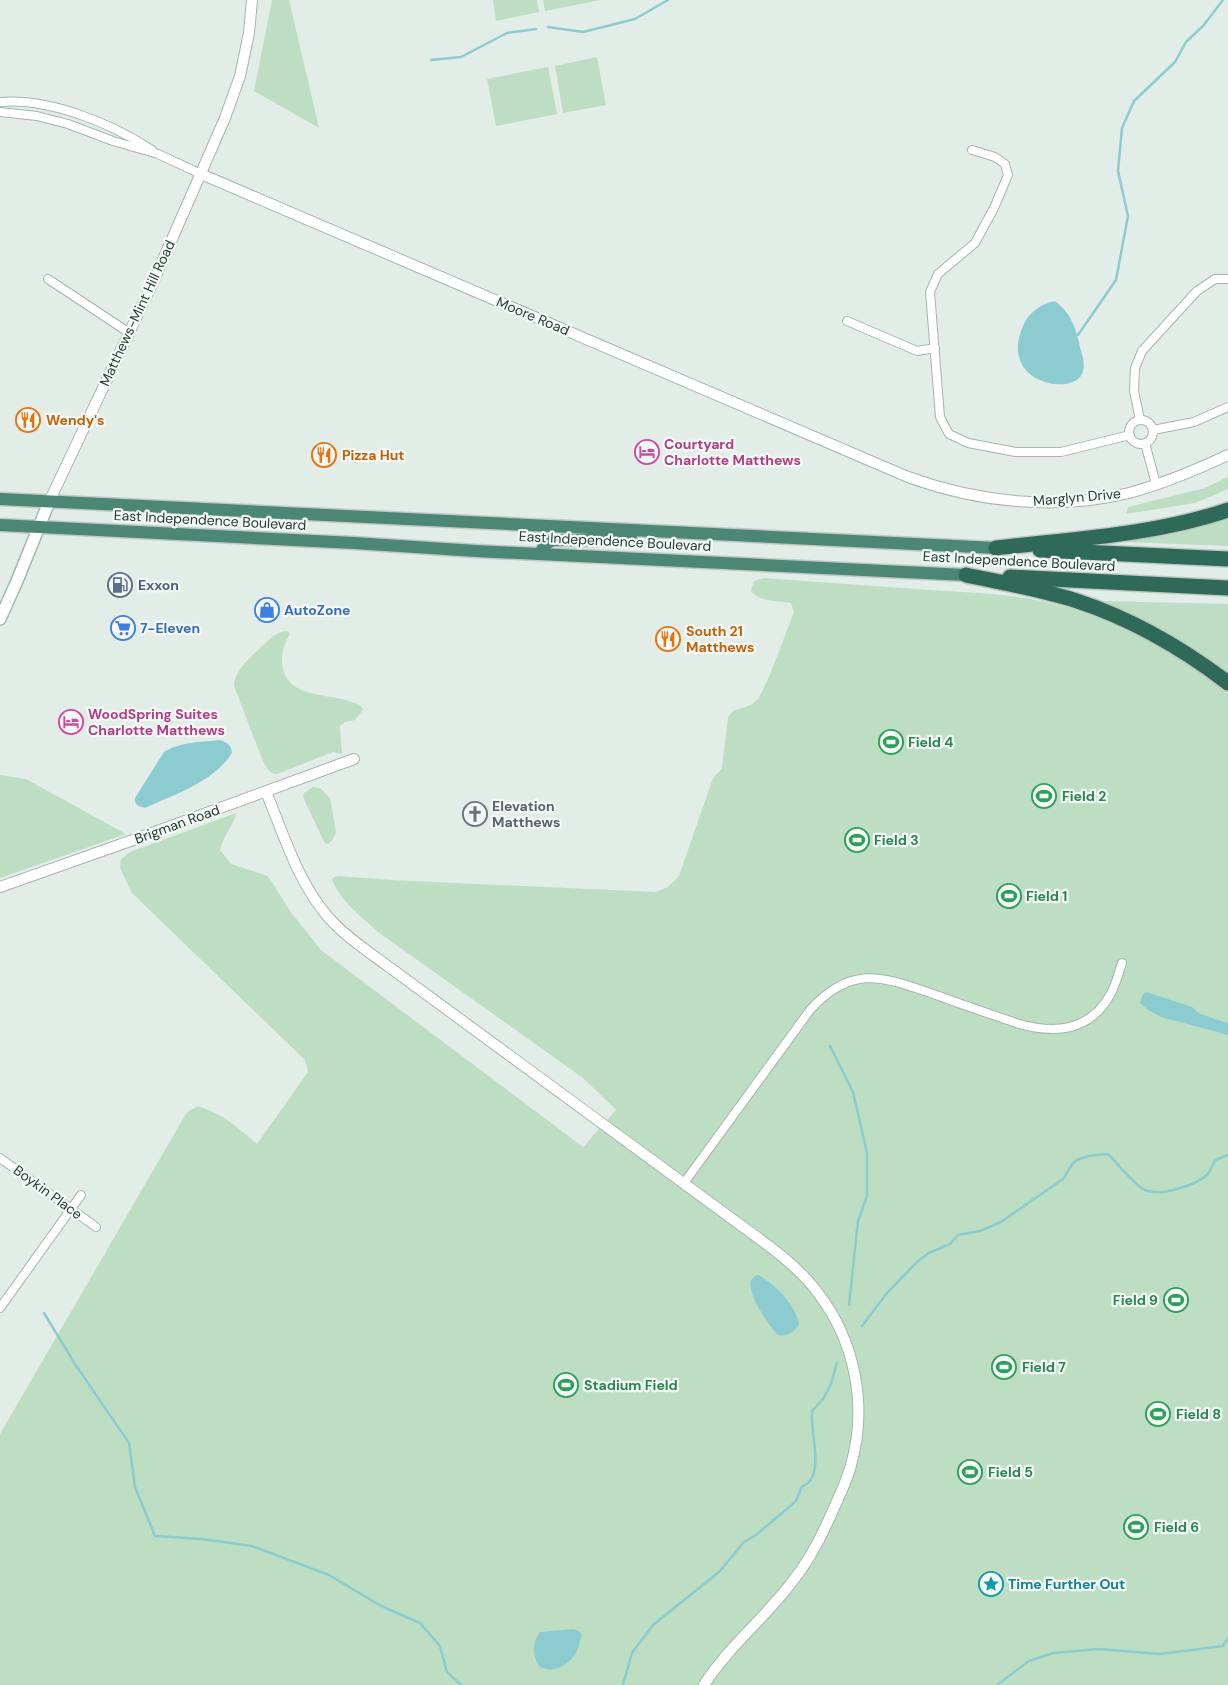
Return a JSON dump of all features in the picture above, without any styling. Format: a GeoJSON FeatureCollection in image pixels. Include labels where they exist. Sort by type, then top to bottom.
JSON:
{"type":"FeatureCollection","features":[{"type":"Feature","properties":{"kind":"highway","name":"East Independence Boulevard"},"geometry":{"type":"LineString","coordinates":[[0,500],[1228,559]]}},
{"type":"Feature","properties":{"kind":"highway"},"geometry":{"type":"LineString","coordinates":[[996,548],[1131,532],[1191,520],[1228,510]]}},
{"type":"Feature","properties":{"kind":"highway","name":"East Independence Boulevard"},"geometry":{"type":"LineString","coordinates":[[0,525],[1228,588]]}},
{"type":"Feature","properties":{"kind":"highway"},"geometry":{"type":"LineString","coordinates":[[540,554],[544,546],[552,540],[596,540],[671,532]]}},
{"type":"Feature","properties":{"kind":"highway"},"geometry":{"type":"LineString","coordinates":[[966,575],[1050,593],[1107,612],[1162,638],[1228,683]]}},
{"type":"Feature","properties":{"kind":"main road","name":"Matthews-Mint Hill Road"},"geometry":{"type":"LineString","coordinates":[[0,619],[31,543],[40,528],[49,502]]}},
{"type":"Feature","properties":{"kind":"street","name":"Matthews-Mint Hill Road"},"geometry":{"type":"LineString","coordinates":[[49,502],[201,174],[225,118],[240,76],[249,33],[252,0]]}},
{"type":"Feature","properties":{"kind":"street"},"geometry":{"type":"LineString","coordinates":[[0,102],[42,105],[75,114],[136,139],[158,154]]}},
{"type":"Feature","properties":{"kind":"street"},"geometry":{"type":"LineString","coordinates":[[0,112],[37,116],[68,124],[112,141],[158,154],[201,174]]}},
{"type":"Feature","properties":{"kind":"street"},"geometry":{"type":"LineString","coordinates":[[972,150],[995,157],[1005,164],[1008,174],[994,208],[975,243],[938,274],[930,292],[940,418],[949,434],[968,443],[1016,452],[1060,452],[1130,435]]}},
{"type":"Feature","properties":{"kind":"street","name":"Moore Road"},"geometry":{"type":"LineString","coordinates":[[201,174],[865,458]]}},
{"type":"Feature","properties":{"kind":"street"},"geometry":{"type":"LineString","coordinates":[[1140,420],[1134,391],[1135,368],[1142,351],[1198,291],[1215,280],[1228,278]]}},
{"type":"Feature","properties":{"kind":"street"},"geometry":{"type":"LineString","coordinates":[[48,279],[128,332]]}},
{"type":"Feature","properties":{"kind":"street"},"geometry":{"type":"LineString","coordinates":[[847,321],[917,351],[935,348]]}},
{"type":"Feature","properties":{"kind":"street"},"geometry":{"type":"LineString","coordinates":[[1153,430],[1194,422],[1228,407]]}},
{"type":"Feature","properties":{"kind":"street"},"geometry":{"type":"LineString","coordinates":[[1140,420],[1149,422],[1153,430],[1151,439],[1145,443],[1136,442],[1130,435],[1131,426],[1140,420]]}},
{"type":"Feature","properties":{"kind":"street"},"geometry":{"type":"LineString","coordinates":[[1145,443],[1156,484]]}},
{"type":"Feature","properties":{"kind":"street","name":"Marglyn Drive"},"geometry":{"type":"LineString","coordinates":[[865,458],[908,477],[945,489],[1004,500],[1043,502],[1090,499],[1128,493],[1177,478],[1228,455]]}},
{"type":"Feature","properties":{"kind":"street","name":"Brigman Road"},"geometry":{"type":"LineString","coordinates":[[0,887],[354,759]]}},
{"type":"Feature","properties":{"kind":"street"},"geometry":{"type":"LineString","coordinates":[[266,792],[306,884],[321,908],[340,929],[378,959],[769,1246],[814,1287],[832,1314],[844,1338],[853,1368],[858,1400],[858,1429],[852,1464],[841,1492],[819,1541],[792,1582],[774,1606],[718,1666],[704,1685]]}},
{"type":"Feature","properties":{"kind":"street"},"geometry":{"type":"LineString","coordinates":[[684,1183],[810,1010],[824,996],[839,986],[864,978],[889,980],[1019,1024],[1033,1028],[1054,1030],[1078,1025],[1099,1011],[1110,995],[1122,963]]}},
{"type":"Feature","properties":{"kind":"street","name":"Boykin Place"},"geometry":{"type":"LineString","coordinates":[[0,1158],[96,1227]]}},
{"type":"Feature","properties":{"kind":"street"},"geometry":{"type":"LineString","coordinates":[[0,1308],[81,1195]]}},
{"type":"Feature","properties":{"kind":"green space"},"geometry":{"type":"Polygon","coordinates":[[[272,0],[289,0],[319,128],[254,91],[272,0]]]}},
{"type":"Feature","properties":{"kind":"green space"},"geometry":{"type":"Polygon","coordinates":[[[493,0],[537,0],[539,12],[496,21],[493,0]]]}},
{"type":"Feature","properties":{"kind":"green space"},"geometry":{"type":"Polygon","coordinates":[[[543,0],[601,0],[545,11],[543,0]]]}},
{"type":"Feature","properties":{"kind":"green space"},"geometry":{"type":"Polygon","coordinates":[[[597,57],[606,105],[563,113],[555,66],[597,57]]]}},
{"type":"Feature","properties":{"kind":"green space"},"geometry":{"type":"Polygon","coordinates":[[[548,67],[557,114],[496,126],[487,79],[548,67]]]}},
{"type":"Feature","properties":{"kind":"green space"},"geometry":{"type":"Polygon","coordinates":[[[1228,477],[1228,489],[1195,503],[1126,514],[1128,507],[1205,488],[1228,477]]]}},
{"type":"Feature","properties":{"kind":"green space"},"geometry":{"type":"Polygon","coordinates":[[[1228,519],[1228,546],[1126,542],[1228,519]]]}},
{"type":"Feature","properties":{"kind":"green space"},"geometry":{"type":"Polygon","coordinates":[[[764,578],[983,593],[1055,604],[1093,616],[1154,644],[1192,667],[1228,693],[1228,1685],[0,1685],[0,1434],[187,1112],[198,1106],[207,1109],[229,1122],[257,1144],[308,1072],[305,1060],[132,893],[120,868],[121,859],[130,852],[236,813],[220,850],[231,864],[268,876],[290,911],[321,950],[583,1147],[616,1110],[583,1078],[378,932],[346,902],[332,880],[334,877],[339,876],[656,892],[668,887],[679,876],[713,778],[722,768],[728,717],[733,711],[751,705],[759,698],[794,612],[791,603],[764,599],[751,591],[754,581],[764,578]]]}},
{"type":"Feature","properties":{"kind":"green space"},"geometry":{"type":"Polygon","coordinates":[[[1104,601],[1228,604],[1228,675],[1102,603],[1104,601]]]}},
{"type":"Feature","properties":{"kind":"green space"},"geometry":{"type":"Polygon","coordinates":[[[286,631],[290,633],[282,655],[283,668],[286,677],[292,684],[310,693],[344,699],[360,705],[363,710],[355,720],[345,722],[340,726],[342,754],[333,752],[277,774],[271,773],[264,764],[234,686],[238,672],[248,659],[272,637],[286,631]]]}},
{"type":"Feature","properties":{"kind":"green space"},"geometry":{"type":"Polygon","coordinates":[[[0,775],[26,779],[126,834],[0,878],[0,775]]]}},
{"type":"Feature","properties":{"kind":"green space"},"geometry":{"type":"Polygon","coordinates":[[[313,787],[320,788],[330,798],[336,832],[332,841],[327,844],[324,842],[303,797],[304,793],[313,787]]]}},
{"type":"Feature","properties":{"kind":"water"},"geometry":{"type":"Polygon","coordinates":[[[1055,301],[1072,321],[1077,333],[1084,367],[1082,374],[1076,381],[1065,384],[1052,384],[1039,380],[1028,372],[1020,361],[1018,346],[1023,326],[1032,313],[1045,304],[1055,301]]]}},
{"type":"Feature","properties":{"kind":"water"},"geometry":{"type":"Polygon","coordinates":[[[220,740],[229,745],[232,753],[215,772],[169,798],[145,808],[138,806],[135,798],[164,752],[184,744],[220,740]]]}},
{"type":"Feature","properties":{"kind":"water"},"geometry":{"type":"Polygon","coordinates":[[[1146,992],[1192,1007],[1200,1014],[1228,1023],[1228,1035],[1161,1017],[1140,1003],[1143,994],[1146,992]]]}},
{"type":"Feature","properties":{"kind":"water"},"geometry":{"type":"Polygon","coordinates":[[[758,1275],[777,1289],[794,1310],[799,1325],[795,1330],[784,1335],[778,1335],[768,1323],[752,1294],[752,1278],[758,1275]]]}},
{"type":"Feature","properties":{"kind":"water"},"geometry":{"type":"Polygon","coordinates":[[[574,1629],[582,1635],[577,1651],[570,1661],[555,1669],[544,1669],[539,1666],[534,1649],[535,1640],[540,1632],[574,1629]]]}},
{"type":"Feature","properties":{"kind":"waterway"},"geometry":{"type":"LineString","coordinates":[[548,27],[583,32],[635,19],[668,0]]}},
{"type":"Feature","properties":{"kind":"waterway"},"geometry":{"type":"LineString","coordinates":[[1078,335],[1116,280],[1128,216],[1118,171],[1122,128],[1134,101],[1175,62],[1186,42],[1203,26],[1223,0]]}},
{"type":"Feature","properties":{"kind":"waterway"},"geometry":{"type":"LineString","coordinates":[[431,60],[461,57],[507,33],[536,29]]}},
{"type":"Feature","properties":{"kind":"waterway"},"geometry":{"type":"LineString","coordinates":[[830,1046],[853,1092],[867,1153],[867,1196],[858,1221],[849,1305]]}},
{"type":"Feature","properties":{"kind":"waterway"},"geometry":{"type":"LineString","coordinates":[[862,1326],[887,1293],[918,1261],[929,1253],[950,1244],[958,1235],[980,1231],[1001,1222],[1063,1179],[1077,1160],[1088,1156],[1108,1154],[1140,1187],[1152,1192],[1160,1192],[1178,1189],[1196,1182],[1208,1174],[1215,1160],[1228,1155]]}},
{"type":"Feature","properties":{"kind":"waterway"},"geometry":{"type":"LineString","coordinates":[[44,1313],[75,1364],[129,1443],[135,1487],[155,1536],[202,1539],[252,1546],[329,1575],[381,1606],[420,1623],[440,1646],[447,1672],[461,1685]]}},
{"type":"Feature","properties":{"kind":"waterway"},"geometry":{"type":"LineString","coordinates":[[623,1685],[632,1653],[653,1625],[719,1572],[744,1542],[756,1535],[795,1502],[801,1488],[810,1481],[815,1466],[812,1411],[823,1399],[831,1384],[837,1363]]}},
{"type":"Feature","properties":{"kind":"waterway"},"geometry":{"type":"LineString","coordinates":[[997,1685],[1029,1661],[1053,1653],[1099,1649],[1160,1654],[1223,1646],[1228,1638]]}},
{"type":"Feature","properties":{"kind":"place","name":"Wendy's"},"geometry":{"type":"Point","coordinates":[28,420]}},
{"type":"Feature","properties":{"kind":"place","name":"Courtyard Charlotte Matthews"},"geometry":{"type":"Point","coordinates":[647,452]}},
{"type":"Feature","properties":{"kind":"place","name":"Pizza Hut"},"geometry":{"type":"Point","coordinates":[324,455]}},
{"type":"Feature","properties":{"kind":"place","name":"Exxon"},"geometry":{"type":"Point","coordinates":[120,585]}},
{"type":"Feature","properties":{"kind":"place","name":"AutoZone"},"geometry":{"type":"Point","coordinates":[267,610]}},
{"type":"Feature","properties":{"kind":"place","name":"7-Eleven"},"geometry":{"type":"Point","coordinates":[123,628]}},
{"type":"Feature","properties":{"kind":"place","name":"South 21 Matthews"},"geometry":{"type":"Point","coordinates":[668,639]}},
{"type":"Feature","properties":{"kind":"place","name":"WoodSpring Suites Charlotte Matthews"},"geometry":{"type":"Point","coordinates":[71,722]}},
{"type":"Feature","properties":{"kind":"place","name":"Field 4"},"geometry":{"type":"Point","coordinates":[891,742]}},
{"type":"Feature","properties":{"kind":"place","name":"Field 2"},"geometry":{"type":"Point","coordinates":[1044,796]}},
{"type":"Feature","properties":{"kind":"place","name":"Elevation Matthews"},"geometry":{"type":"Point","coordinates":[475,814]}},
{"type":"Feature","properties":{"kind":"place","name":"Field 3"},"geometry":{"type":"Point","coordinates":[857,840]}},
{"type":"Feature","properties":{"kind":"place","name":"Field 1"},"geometry":{"type":"Point","coordinates":[1009,896]}},
{"type":"Feature","properties":{"kind":"place","name":"Field 9"},"geometry":{"type":"Point","coordinates":[1176,1300]}},
{"type":"Feature","properties":{"kind":"place","name":"Field 7"},"geometry":{"type":"Point","coordinates":[1004,1367]}},
{"type":"Feature","properties":{"kind":"place","name":"Stadium Field"},"geometry":{"type":"Point","coordinates":[566,1385]}},
{"type":"Feature","properties":{"kind":"place","name":"Field 8"},"geometry":{"type":"Point","coordinates":[1158,1414]}},
{"type":"Feature","properties":{"kind":"place","name":"Field 5"},"geometry":{"type":"Point","coordinates":[970,1472]}},
{"type":"Feature","properties":{"kind":"place","name":"Field 6"},"geometry":{"type":"Point","coordinates":[1136,1527]}},
{"type":"Feature","properties":{"kind":"place","name":"Time Further Out"},"geometry":{"type":"Point","coordinates":[991,1584]}}]}
